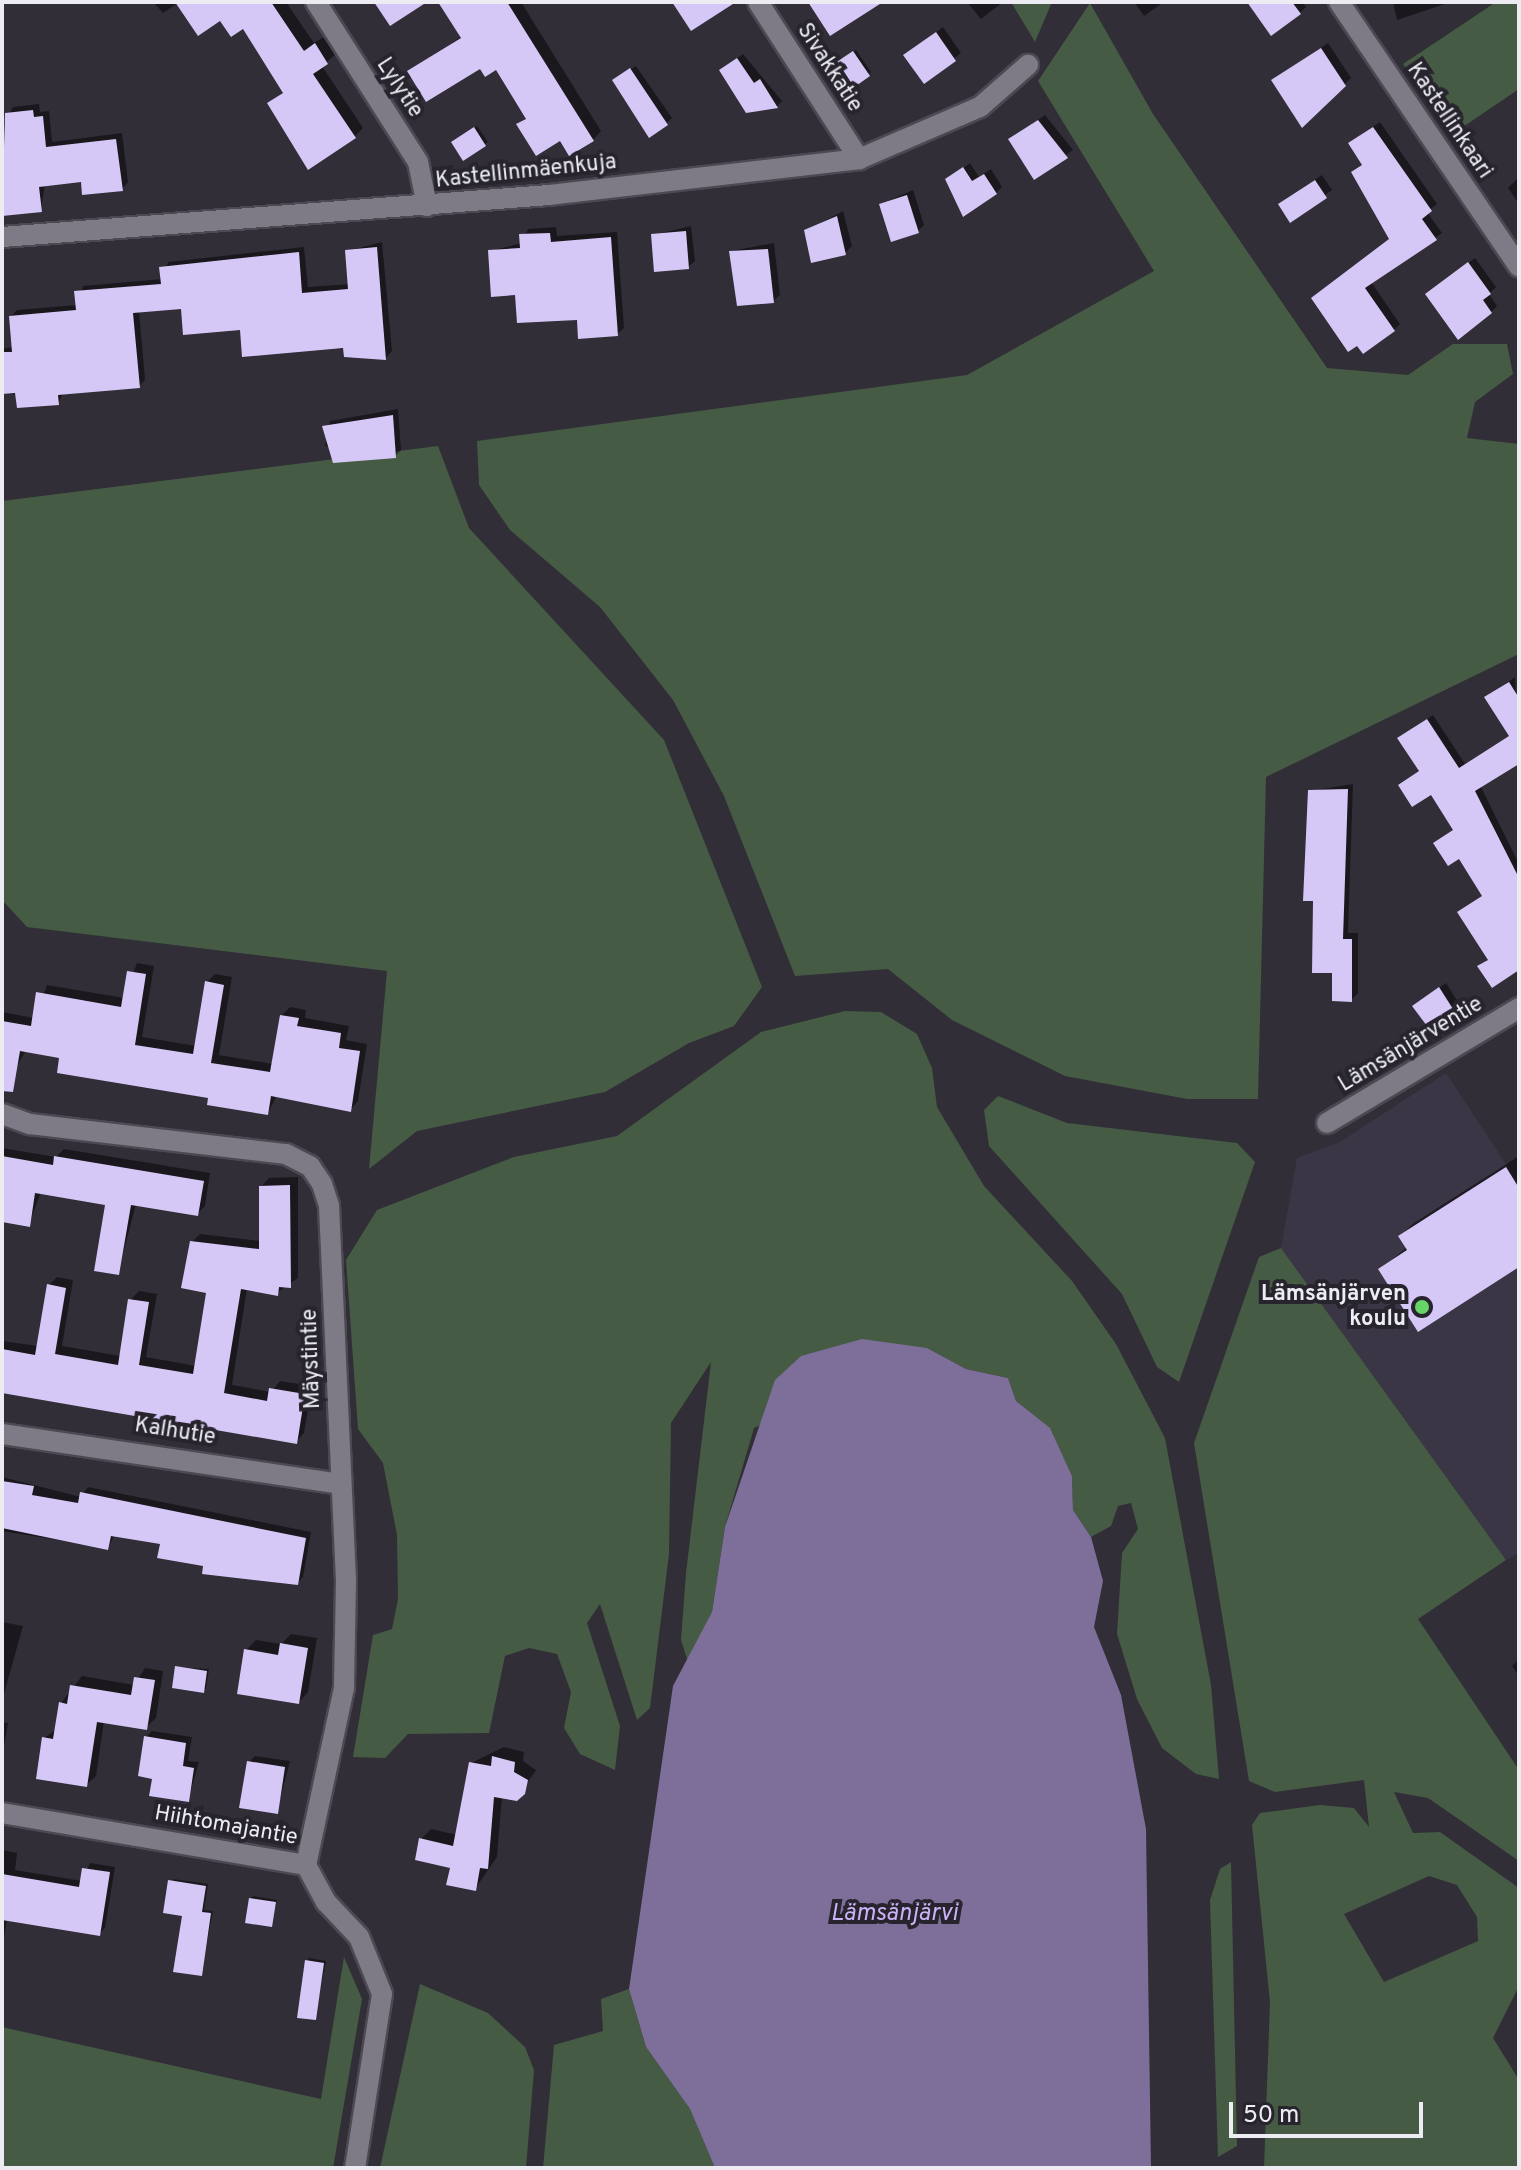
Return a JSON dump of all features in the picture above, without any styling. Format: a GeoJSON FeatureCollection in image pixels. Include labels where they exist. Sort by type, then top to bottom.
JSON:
{"type":"FeatureCollection","features":[{"type":"Feature","properties":{"kind":"street","name":"Lylytie"},"geometry":{"type":"LineString","coordinates":[[316,2],[418,162],[427,206]]}},
{"type":"Feature","properties":{"kind":"street","name":"Sivakkatie"},"geometry":{"type":"LineString","coordinates":[[758,2],[859,159]]}},
{"type":"Feature","properties":{"kind":"street","name":"Kastellinkaari"},"geometry":{"type":"LineString","coordinates":[[1339,2],[1519,267]]}},
{"type":"Feature","properties":{"kind":"street","name":"Kastellinmäenkuja"},"geometry":{"type":"LineString","coordinates":[[2,237],[427,206],[859,159],[980,107],[1028,65]]}},
{"type":"Feature","properties":{"kind":"street","name":"Lämsänjärventie"},"geometry":{"type":"LineString","coordinates":[[1327,1123],[1519,1008]]}},
{"type":"Feature","properties":{"kind":"street","name":"Mäystintie"},"geometry":{"type":"LineString","coordinates":[[2,1114],[30,1124],[286,1154],[310,1166],[329,1206],[344,1688],[306,1865]]}},
{"type":"Feature","properties":{"kind":"street","name":"Kalhutie"},"geometry":{"type":"LineString","coordinates":[[2,1434],[340,1484]]}},
{"type":"Feature","properties":{"kind":"street","name":"Hiihtomajantie"},"geometry":{"type":"LineString","coordinates":[[2,1813],[306,1865],[326,1902],[359,1937],[382,1994],[355,2168]]}},
{"type":"Feature","properties":{"kind":"shaded area","name":"Lämsänjärven koulu"},"geometry":{"type":"Polygon","coordinates":[[[1446,1073],[1519,1184],[1519,1553],[1506,1560],[1281,1248],[1297,1158],[1338,1143],[1446,1073]]]}},
{"type":"Feature","properties":{"kind":"green space"},"geometry":{"type":"Polygon","coordinates":[[[1011,2],[1052,2],[1035,42],[1011,2]]]}},
{"type":"Feature","properties":{"kind":"green space"},"geometry":{"type":"Polygon","coordinates":[[[1496,2],[1519,2],[1519,89],[1451,135],[1403,64],[1496,2]]]}},
{"type":"Feature","properties":{"kind":"green space"},"geometry":{"type":"Polygon","coordinates":[[[1090,3],[1153,114],[1327,368],[1408,375],[1453,344],[1507,344],[1513,374],[1475,402],[1467,438],[1519,444],[1519,654],[1266,777],[1258,1099],[1187,1099],[1065,1076],[952,1020],[888,969],[795,976],[724,796],[673,700],[600,607],[510,530],[479,485],[477,441],[967,375],[1154,271],[1038,81],[1090,3]]]}},
{"type":"Feature","properties":{"kind":"green space"},"geometry":{"type":"Polygon","coordinates":[[[438,446],[469,528],[664,740],[762,987],[734,1026],[689,1043],[605,1092],[417,1131],[369,1169],[387,971],[27,927],[2,900],[2,501],[438,446]]]}},
{"type":"Feature","properties":{"kind":"green space"},"geometry":{"type":"Polygon","coordinates":[[[845,1011],[881,1012],[917,1034],[932,1068],[937,1107],[984,1186],[1072,1281],[1116,1344],[1165,1438],[1211,1685],[1219,1779],[1196,1774],[1162,1748],[1137,1699],[1117,1634],[1122,1553],[1138,1529],[1131,1503],[1118,1506],[1111,1526],[1091,1537],[1073,1510],[1072,1476],[1050,1429],[1016,1401],[1008,1378],[966,1369],[927,1348],[754,1428],[725,1527],[712,1612],[688,1662],[681,1640],[686,1573],[711,1362],[671,1423],[669,1554],[650,1708],[637,1720],[600,1604],[587,1623],[620,1726],[615,1770],[580,1754],[564,1728],[571,1692],[557,1654],[529,1648],[505,1656],[489,1733],[408,1734],[385,1758],[353,1757],[373,1635],[392,1629],[398,1599],[397,1535],[383,1463],[358,1429],[346,1260],[377,1210],[514,1157],[617,1136],[761,1032],[845,1011]]]}},
{"type":"Feature","properties":{"kind":"green space"},"geometry":{"type":"Polygon","coordinates":[[[998,1096],[1067,1123],[1237,1143],[1255,1162],[1179,1382],[1157,1367],[1122,1294],[989,1146],[984,1110],[998,1096]]]}},
{"type":"Feature","properties":{"kind":"green space"},"geometry":{"type":"Polygon","coordinates":[[[1281,1248],[1506,1560],[1418,1619],[1519,1770],[1519,1861],[1428,1798],[1394,1792],[1413,1833],[1440,1832],[1519,1888],[1519,1986],[1493,2038],[1519,2080],[1519,2168],[1264,2168],[1270,2002],[1252,1825],[1260,1813],[1320,1805],[1354,1808],[1369,1827],[1364,1780],[1275,1792],[1249,1781],[1194,1443],[1259,1257],[1281,1248]],[[1429,1876],[1344,1914],[1384,1982],[1478,1941],[1477,1917],[1457,1885],[1429,1876]]]}},
{"type":"Feature","properties":{"kind":"green space"},"geometry":{"type":"Polygon","coordinates":[[[1231,1862],[1237,2146],[1218,2157],[1210,1900],[1220,1869],[1231,1862]]]}},
{"type":"Feature","properties":{"kind":"green space"},"geometry":{"type":"Polygon","coordinates":[[[344,1957],[362,1999],[333,2168],[2,2168],[2,2027],[321,2099],[344,1957]]]}},
{"type":"Feature","properties":{"kind":"green space"},"geometry":{"type":"Polygon","coordinates":[[[420,1984],[488,2013],[525,2047],[534,2070],[526,2168],[380,2168],[420,1984]]]}},
{"type":"Feature","properties":{"kind":"green space"},"geometry":{"type":"Polygon","coordinates":[[[629,1989],[646,2047],[690,2109],[715,2168],[543,2168],[554,2045],[603,2031],[601,1999],[629,1989]]]}},
{"type":"Feature","properties":{"kind":"water","name":"Lämsänjärvi"},"geometry":{"type":"Polygon","coordinates":[[[862,1339],[927,1348],[966,1369],[1008,1378],[1016,1401],[1050,1428],[1072,1476],[1073,1510],[1091,1537],[1103,1581],[1094,1627],[1121,1695],[1146,1829],[1151,2168],[715,2168],[690,2109],[646,2047],[629,1989],[673,1686],[712,1612],[725,1527],[775,1380],[801,1356],[862,1339]]]}},
{"type":"Feature","properties":{"kind":"building"},"geometry":{"type":"Polygon","coordinates":[[[175,2],[271,2],[304,51],[315,43],[328,64],[313,74],[356,138],[308,170],[267,103],[283,93],[243,29],[231,37],[220,21],[198,36],[175,2]]]}},
{"type":"Feature","properties":{"kind":"building"},"geometry":{"type":"Polygon","coordinates":[[[374,2],[427,2],[390,26],[374,2]]]}},
{"type":"Feature","properties":{"kind":"building"},"geometry":{"type":"Polygon","coordinates":[[[438,2],[507,2],[594,141],[569,156],[560,141],[536,156],[516,124],[526,119],[496,70],[485,77],[480,69],[426,102],[407,71],[461,38],[438,2]]]}},
{"type":"Feature","properties":{"kind":"building"},"geometry":{"type":"Polygon","coordinates":[[[672,2],[736,2],[691,31],[672,2]]]}},
{"type":"Feature","properties":{"kind":"building"},"geometry":{"type":"Polygon","coordinates":[[[808,2],[883,2],[830,36],[808,2]]]}},
{"type":"Feature","properties":{"kind":"building"},"geometry":{"type":"Polygon","coordinates":[[[1247,2],[1292,2],[1301,14],[1271,36],[1247,2]]]}},
{"type":"Feature","properties":{"kind":"building"},"geometry":{"type":"Polygon","coordinates":[[[936,32],[956,61],[924,84],[903,55],[936,32]]]}},
{"type":"Feature","properties":{"kind":"building"},"geometry":{"type":"Polygon","coordinates":[[[1321,48],[1346,86],[1302,128],[1271,80],[1321,48]]]}},
{"type":"Feature","properties":{"kind":"building"},"geometry":{"type":"Polygon","coordinates":[[[853,51],[870,76],[853,88],[835,63],[853,51]]]}},
{"type":"Feature","properties":{"kind":"building"},"geometry":{"type":"Polygon","coordinates":[[[737,58],[754,83],[760,79],[778,108],[746,113],[719,70],[737,58]]]}},
{"type":"Feature","properties":{"kind":"building"},"geometry":{"type":"Polygon","coordinates":[[[630,68],[668,125],[649,138],[612,80],[630,68]]]}},
{"type":"Feature","properties":{"kind":"building"},"geometry":{"type":"Polygon","coordinates":[[[33,110],[34,117],[43,116],[46,147],[116,139],[123,191],[82,195],[81,182],[39,187],[42,212],[2,216],[5,113],[33,110]]]}},
{"type":"Feature","properties":{"kind":"building"},"geometry":{"type":"Polygon","coordinates":[[[1038,120],[1068,158],[1034,180],[1008,139],[1038,120]]]}},
{"type":"Feature","properties":{"kind":"building"},"geometry":{"type":"Polygon","coordinates":[[[474,127],[486,146],[463,161],[451,142],[474,127]]]}},
{"type":"Feature","properties":{"kind":"building"},"geometry":{"type":"Polygon","coordinates":[[[1373,127],[1432,211],[1422,219],[1437,240],[1365,288],[1395,331],[1363,354],[1357,346],[1348,352],[1311,298],[1389,239],[1351,172],[1362,165],[1348,143],[1373,127]]]}},
{"type":"Feature","properties":{"kind":"building"},"geometry":{"type":"Polygon","coordinates":[[[963,167],[972,181],[984,174],[997,194],[963,217],[945,179],[963,167]]]}},
{"type":"Feature","properties":{"kind":"building"},"geometry":{"type":"Polygon","coordinates":[[[1315,180],[1327,198],[1290,223],[1278,204],[1315,180]]]}},
{"type":"Feature","properties":{"kind":"building"},"geometry":{"type":"Polygon","coordinates":[[[907,195],[919,233],[891,242],[879,204],[907,195]]]}},
{"type":"Feature","properties":{"kind":"building"},"geometry":{"type":"Polygon","coordinates":[[[837,216],[846,255],[811,263],[804,230],[837,216]]]}},
{"type":"Feature","properties":{"kind":"building"},"geometry":{"type":"Polygon","coordinates":[[[686,231],[689,269],[654,272],[651,234],[686,231]]]}},
{"type":"Feature","properties":{"kind":"building"},"geometry":{"type":"Polygon","coordinates":[[[550,233],[551,242],[611,237],[618,336],[578,339],[577,320],[517,323],[515,295],[491,297],[488,250],[520,248],[519,234],[550,233]]]}},
{"type":"Feature","properties":{"kind":"building"},"geometry":{"type":"Polygon","coordinates":[[[377,247],[386,360],[344,357],[343,348],[242,357],[240,330],[183,335],[181,309],[133,313],[140,388],[58,395],[59,405],[17,408],[15,393],[2,394],[2,352],[12,352],[9,316],[76,310],[74,291],[161,284],[159,267],[299,252],[302,293],[348,289],[345,250],[377,247]]]}},
{"type":"Feature","properties":{"kind":"building"},"geometry":{"type":"Polygon","coordinates":[[[768,249],[774,303],[737,306],[729,251],[768,249]]]}},
{"type":"Feature","properties":{"kind":"building"},"geometry":{"type":"Polygon","coordinates":[[[1468,262],[1491,294],[1483,300],[1492,313],[1458,340],[1425,294],[1468,262]]]}},
{"type":"Feature","properties":{"kind":"building"},"geometry":{"type":"Polygon","coordinates":[[[393,415],[396,458],[333,463],[322,426],[393,415]]]}},
{"type":"Feature","properties":{"kind":"building"},"geometry":{"type":"Polygon","coordinates":[[[1509,682],[1519,698],[1519,764],[1475,791],[1519,878],[1519,970],[1492,988],[1477,966],[1488,960],[1457,912],[1482,896],[1459,859],[1448,866],[1433,843],[1453,830],[1431,795],[1412,807],[1398,785],[1419,771],[1397,738],[1427,719],[1459,768],[1509,736],[1484,697],[1509,682]]]}},
{"type":"Feature","properties":{"kind":"building"},"geometry":{"type":"Polygon","coordinates":[[[1348,789],[1343,939],[1352,939],[1352,1002],[1332,1001],[1332,973],[1312,973],[1313,901],[1303,901],[1308,790],[1348,789]]]}},
{"type":"Feature","properties":{"kind":"building"},"geometry":{"type":"Polygon","coordinates":[[[127,971],[146,974],[135,1045],[193,1054],[205,981],[224,985],[211,1063],[270,1072],[280,1015],[299,1018],[297,1026],[341,1033],[339,1048],[360,1051],[351,1112],[271,1096],[268,1115],[207,1105],[208,1098],[57,1073],[59,1058],[20,1051],[13,1092],[2,1091],[2,1021],[31,1026],[36,992],[121,1007],[127,971]]]}},
{"type":"Feature","properties":{"kind":"building"},"geometry":{"type":"Polygon","coordinates":[[[1439,987],[1453,1009],[1427,1026],[1412,1006],[1439,987]]]}},
{"type":"Feature","properties":{"kind":"building"},"geometry":{"type":"Polygon","coordinates":[[[2,1156],[53,1165],[54,1156],[204,1181],[198,1216],[131,1205],[119,1275],[94,1271],[105,1205],[35,1193],[30,1227],[2,1222],[2,1156]]]}},
{"type":"Feature","properties":{"kind":"building","name":"Lämsänjärven koulu"},"geometry":{"type":"Polygon","coordinates":[[[1506,1167],[1519,1188],[1519,1267],[1418,1332],[1378,1269],[1407,1250],[1398,1236],[1506,1167]]]}},
{"type":"Feature","properties":{"kind":"building"},"geometry":{"type":"Polygon","coordinates":[[[290,1185],[291,1288],[279,1287],[278,1296],[241,1289],[224,1393],[267,1401],[269,1388],[305,1394],[297,1444],[2,1393],[2,1349],[35,1355],[47,1284],[66,1288],[55,1354],[118,1365],[128,1299],[149,1302],[139,1365],[193,1374],[206,1293],[181,1288],[190,1241],[259,1249],[259,1186],[290,1185]]]}},
{"type":"Feature","properties":{"kind":"building"},"geometry":{"type":"Polygon","coordinates":[[[2,1481],[34,1486],[32,1495],[78,1503],[80,1492],[306,1538],[298,1585],[202,1574],[203,1566],[157,1558],[160,1544],[111,1536],[108,1550],[2,1528],[2,1481]]]}},
{"type":"Feature","properties":{"kind":"building"},"geometry":{"type":"Polygon","coordinates":[[[280,1643],[308,1648],[299,1704],[237,1694],[244,1649],[278,1655],[280,1643]]]}},
{"type":"Feature","properties":{"kind":"building"},"geometry":{"type":"Polygon","coordinates":[[[175,1666],[207,1671],[204,1693],[172,1688],[175,1666]]]}},
{"type":"Feature","properties":{"kind":"building"},"geometry":{"type":"Polygon","coordinates":[[[134,1677],[155,1680],[147,1730],[97,1722],[87,1787],[36,1779],[42,1737],[53,1739],[59,1702],[67,1704],[70,1685],[131,1695],[134,1677]]]}},
{"type":"Feature","properties":{"kind":"building"},"geometry":{"type":"Polygon","coordinates":[[[144,1736],[186,1743],[183,1766],[194,1768],[189,1802],[149,1796],[152,1779],[138,1776],[144,1736]]]}},
{"type":"Feature","properties":{"kind":"building"},"geometry":{"type":"Polygon","coordinates":[[[492,1756],[515,1762],[514,1772],[528,1780],[525,1794],[517,1801],[494,1797],[488,1869],[480,1868],[476,1891],[446,1885],[450,1868],[415,1860],[419,1838],[453,1846],[469,1762],[491,1766],[492,1756]]]}},
{"type":"Feature","properties":{"kind":"building"},"geometry":{"type":"Polygon","coordinates":[[[247,1761],[285,1767],[278,1814],[239,1808],[247,1761]]]}},
{"type":"Feature","properties":{"kind":"building"},"geometry":{"type":"Polygon","coordinates":[[[82,1868],[110,1872],[100,1936],[2,1920],[2,1874],[79,1887],[82,1868]]]}},
{"type":"Feature","properties":{"kind":"building"},"geometry":{"type":"Polygon","coordinates":[[[168,1880],[206,1886],[202,1912],[211,1913],[202,1976],[173,1972],[182,1916],[163,1913],[168,1880]]]}},
{"type":"Feature","properties":{"kind":"building"},"geometry":{"type":"Polygon","coordinates":[[[249,1898],[276,1902],[272,1927],[245,1923],[249,1898]]]}},
{"type":"Feature","properties":{"kind":"building"},"geometry":{"type":"Polygon","coordinates":[[[305,1960],[324,1963],[316,2020],[297,2018],[305,1960]]]}},
{"type":"Feature","properties":{"kind":"place","name":"Lämsänjärven koulu"},"geometry":{"type":"Point","coordinates":[1422,1307]}}]}
